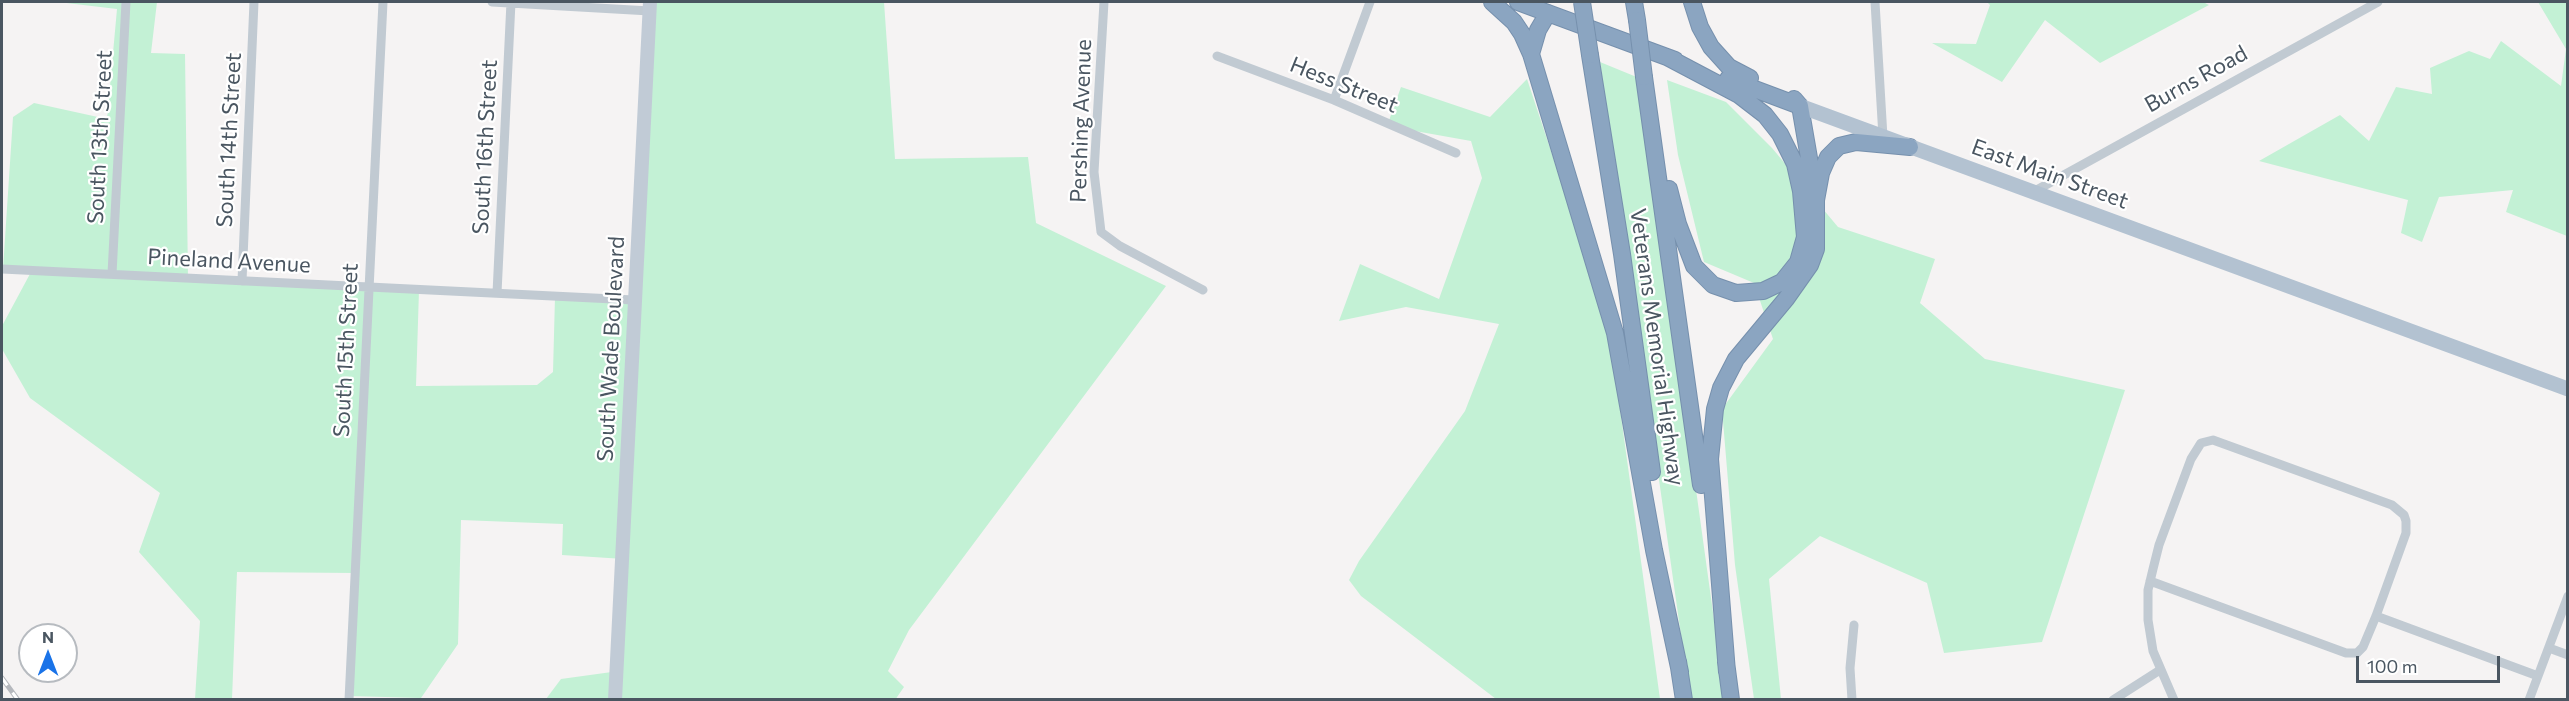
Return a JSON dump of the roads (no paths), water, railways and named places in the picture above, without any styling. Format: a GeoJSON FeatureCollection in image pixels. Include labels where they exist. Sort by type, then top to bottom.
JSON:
{"type":"FeatureCollection","features":[{"type":"Feature","properties":{"kind":"highway"},"geometry":{"type":"LineString","coordinates":[[1492,2],[1514,22],[1522,33],[1531,54],[1615,333],[1654,550],[1680,672]]}},
{"type":"Feature","properties":{"kind":"highway","name":"East Main Street"},"geometry":{"type":"LineString","coordinates":[[1518,2],[1800,106]]}},
{"type":"Feature","properties":{"kind":"highway","name":"Veterans Memorial Highway"},"geometry":{"type":"LineString","coordinates":[[1582,2],[1622,254],[1684,699]]}},
{"type":"Feature","properties":{"kind":"highway","name":"Veterans Memorial Highway"},"geometry":{"type":"LineString","coordinates":[[1634,2],[1731,699]]}},
{"type":"Feature","properties":{"kind":"highway"},"geometry":{"type":"LineString","coordinates":[[1692,2],[1705,37],[1729,67],[1789,93],[1800,106],[1816,200],[1818,230],[1816,249],[1810,265],[1786,299],[1736,359],[1721,388],[1715,409],[1710,448],[1711,501],[1722,591],[1727,672]]}},
{"type":"Feature","properties":{"kind":"highway"},"geometry":{"type":"LineString","coordinates":[[1531,54],[1538,30],[1548,13]]}},
{"type":"Feature","properties":{"kind":"highway"},"geometry":{"type":"LineString","coordinates":[[1651,123],[1678,224],[1694,266],[1699,272],[1720,289],[1746,294],[1763,291],[1789,276],[1802,254],[1805,217],[1795,164],[1780,134],[1765,115],[1739,95],[1667,57]]}},
{"type":"Feature","properties":{"kind":"highway"},"geometry":{"type":"LineString","coordinates":[[1816,200],[1824,164],[1839,146],[1856,142],[1873,142],[1910,147]]}},
{"type":"Feature","properties":{"kind":"main road","name":"South Wade Boulevard"},"geometry":{"type":"LineString","coordinates":[[615,699],[650,6]]}},
{"type":"Feature","properties":{"kind":"main road","name":"East Main Street"},"geometry":{"type":"LineString","coordinates":[[1800,106],[2568,389]]}},
{"type":"Feature","properties":{"kind":"street","name":"South 13th Street"},"geometry":{"type":"LineString","coordinates":[[112,274],[126,2]]}},
{"type":"Feature","properties":{"kind":"street","name":"South 14th Street"},"geometry":{"type":"LineString","coordinates":[[242,281],[254,2]]}},
{"type":"Feature","properties":{"kind":"street","name":"South 15th Street"},"geometry":{"type":"LineString","coordinates":[[348,699],[383,2]]}},
{"type":"Feature","properties":{"kind":"street"},"geometry":{"type":"LineString","coordinates":[[492,2],[650,6]]}},
{"type":"Feature","properties":{"kind":"street","name":"South 16th Street"},"geometry":{"type":"LineString","coordinates":[[497,293],[511,2]]}},
{"type":"Feature","properties":{"kind":"street","name":"Pershing Avenue"},"geometry":{"type":"LineString","coordinates":[[1104,2],[1094,172],[1101,232],[1120,246],[1203,290]]}},
{"type":"Feature","properties":{"kind":"street"},"geometry":{"type":"LineString","coordinates":[[1334,100],[1370,2]]}},
{"type":"Feature","properties":{"kind":"street"},"geometry":{"type":"LineString","coordinates":[[1875,2],[1883,137]]}},
{"type":"Feature","properties":{"kind":"street","name":"Burns Road"},"geometry":{"type":"LineString","coordinates":[[2033,192],[2378,2]]}},
{"type":"Feature","properties":{"kind":"street","name":"Hess Street"},"geometry":{"type":"LineString","coordinates":[[1217,56],[1334,100],[1456,153]]}},
{"type":"Feature","properties":{"kind":"street","name":"Pineland Avenue"},"geometry":{"type":"LineString","coordinates":[[2,269],[634,300]]}},
{"type":"Feature","properties":{"kind":"street"},"geometry":{"type":"LineString","coordinates":[[2150,581],[2346,653],[2357,652],[2363,647],[2376,616],[2407,526],[2404,515],[2392,505],[2212,440],[2201,443],[2191,459],[2160,545],[2150,581],[2148,620],[2153,651],[2174,699]]}},
{"type":"Feature","properties":{"kind":"street"},"geometry":{"type":"LineString","coordinates":[[2529,699],[2568,597]]}},
{"type":"Feature","properties":{"kind":"street"},"geometry":{"type":"LineString","coordinates":[[2376,616],[2538,676]]}},
{"type":"Feature","properties":{"kind":"street"},"geometry":{"type":"LineString","coordinates":[[1852,699],[1850,668],[1854,625]]}},
{"type":"Feature","properties":{"kind":"street"},"geometry":{"type":"LineString","coordinates":[[2549,648],[2568,655]]}},
{"type":"Feature","properties":{"kind":"street"},"geometry":{"type":"LineString","coordinates":[[2113,699],[2160,670]]}},
{"type":"Feature","properties":{"kind":"railway"},"geometry":{"type":"LineString","coordinates":[[2,678],[18,700]]}}]}
